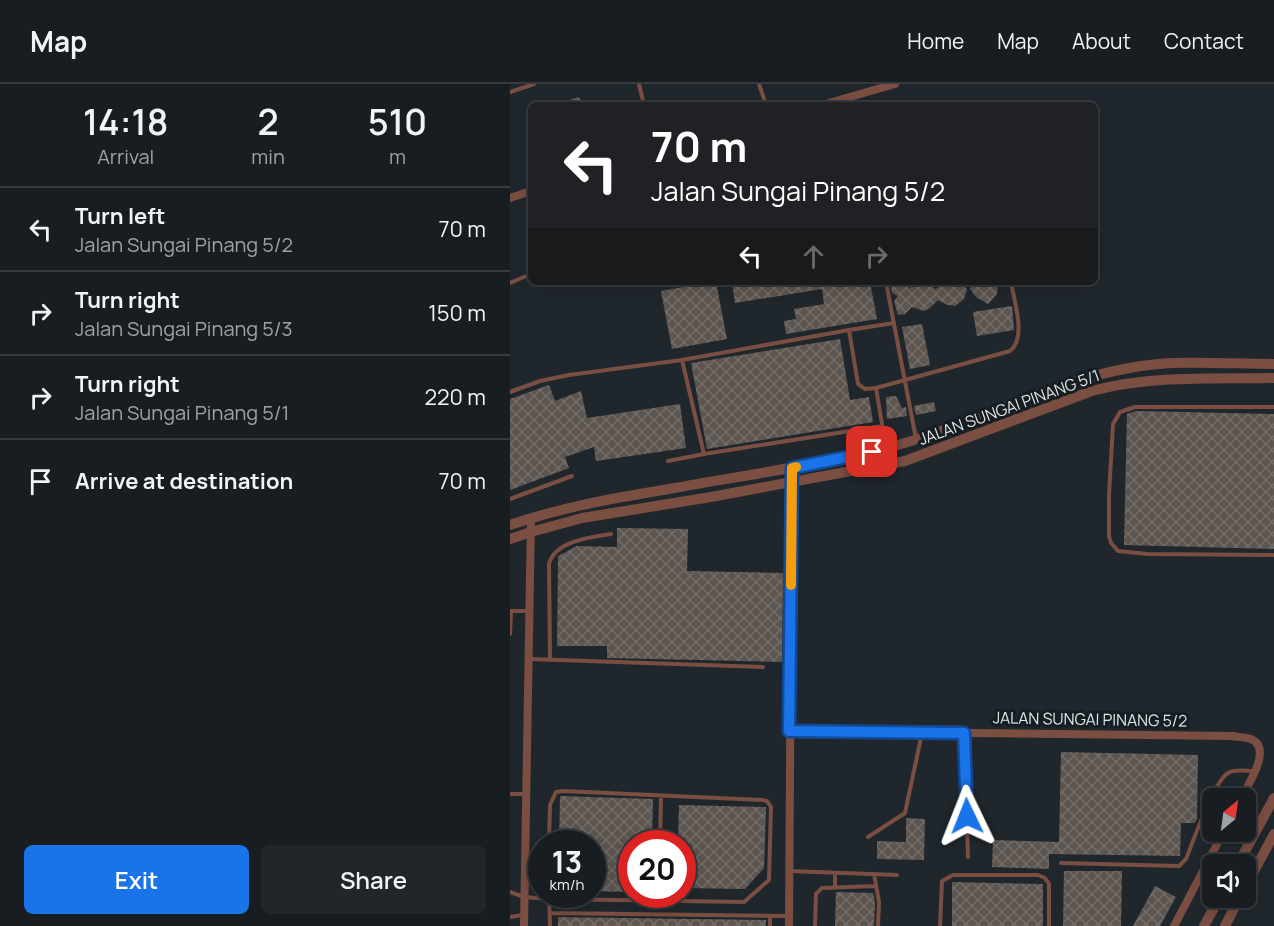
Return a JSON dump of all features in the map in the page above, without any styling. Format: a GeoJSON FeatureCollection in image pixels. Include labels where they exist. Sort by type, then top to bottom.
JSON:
{"type":"FeatureCollection","features":[{"type":"Feature","properties":{"kind":"street"},"geometry":{"type":"LineString","coordinates":[[832,102],[895,84]]}},
{"type":"Feature","properties":{"kind":"street"},"geometry":{"type":"LineString","coordinates":[[510,198],[528,192]]}},
{"type":"Feature","properties":{"kind":"street","name":"JALAN SUNGAI PINANG 5/1"},"geometry":{"type":"LineString","coordinates":[[510,525],[562,509],[613,498],[792,468],[886,449],[1052,391],[1129,368],[1176,364],[1274,364]]}},
{"type":"Feature","properties":{"kind":"street","name":"JALAN SUNGAI PINANG 5/1"},"geometry":{"type":"LineString","coordinates":[[510,539],[582,518],[905,461],[1092,391],[1115,385],[1151,380],[1274,378]]}},
{"type":"Feature","properties":{"kind":"street"},"geometry":{"type":"LineString","coordinates":[[789,926],[792,468]]}},
{"type":"Feature","properties":{"kind":"street"},"geometry":{"type":"LineString","coordinates":[[524,926],[531,518]]}},
{"type":"Feature","properties":{"kind":"street","name":"JALAN SUNGAI PINANG 5/2"},"geometry":{"type":"LineString","coordinates":[[789,731],[1232,736],[1250,739],[1258,744],[1260,757],[1246,788]]}},
{"type":"Feature","properties":{"kind":"street"},"geometry":{"type":"LineString","coordinates":[[1243,854],[1274,798]]}},
{"type":"Feature","properties":{"kind":"street"},"geometry":{"type":"LineString","coordinates":[[1256,868],[1274,834]]}},
{"type":"Feature","properties":{"kind":"street"},"geometry":{"type":"LineString","coordinates":[[1174,926],[1218,842]]}},
{"type":"Feature","properties":{"kind":"street"},"geometry":{"type":"LineString","coordinates":[[1204,926],[1214,908]]}},
{"type":"Feature","properties":{"kind":"street"},"geometry":{"type":"LineString","coordinates":[[1225,926],[1234,908]]}},
{"type":"Feature","properties":{"kind":"lane"},"geometry":{"type":"LineString","coordinates":[[510,92],[534,84]]}},
{"type":"Feature","properties":{"kind":"lane"},"geometry":{"type":"LineString","coordinates":[[639,84],[643,102]]}},
{"type":"Feature","properties":{"kind":"lane"},"geometry":{"type":"LineString","coordinates":[[759,84],[765,102]]}},
{"type":"Feature","properties":{"kind":"lane"},"geometry":{"type":"LineString","coordinates":[[510,283],[528,275]]}},
{"type":"Feature","properties":{"kind":"lane"},"geometry":{"type":"LineString","coordinates":[[887,285],[916,440]]}},
{"type":"Feature","properties":{"kind":"lane"},"geometry":{"type":"LineString","coordinates":[[849,330],[858,384],[865,389],[876,388],[1010,351],[1019,334],[1011,285]]}},
{"type":"Feature","properties":{"kind":"lane"},"geometry":{"type":"LineString","coordinates":[[510,392],[540,381],[569,375],[682,360],[894,323]]}},
{"type":"Feature","properties":{"kind":"lane"},"geometry":{"type":"LineString","coordinates":[[682,360],[704,454]]}},
{"type":"Feature","properties":{"kind":"lane"},"geometry":{"type":"LineString","coordinates":[[876,388],[886,449]]}},
{"type":"Feature","properties":{"kind":"lane"},"geometry":{"type":"LineString","coordinates":[[1274,407],[1150,406],[1135,407],[1120,412],[1113,424],[1109,536],[1118,552],[1274,555]]}},
{"type":"Feature","properties":{"kind":"lane"},"geometry":{"type":"LineString","coordinates":[[668,461],[882,426]]}},
{"type":"Feature","properties":{"kind":"lane"},"geometry":{"type":"LineString","coordinates":[[510,499],[572,476]]}},
{"type":"Feature","properties":{"kind":"lane"},"geometry":{"type":"LineString","coordinates":[[550,659],[549,564],[552,555],[575,542],[610,534]]}},
{"type":"Feature","properties":{"kind":"lane"},"geometry":{"type":"LineString","coordinates":[[510,634],[510,611],[529,611]]}},
{"type":"Feature","properties":{"kind":"lane"},"geometry":{"type":"LineString","coordinates":[[529,659],[764,667]]}},
{"type":"Feature","properties":{"kind":"lane"},"geometry":{"type":"LineString","coordinates":[[868,837],[905,813],[922,733]]}},
{"type":"Feature","properties":{"kind":"lane"},"geometry":{"type":"LineString","coordinates":[[964,733],[968,857]]}},
{"type":"Feature","properties":{"kind":"lane"},"geometry":{"type":"LineString","coordinates":[[1061,862],[1179,866],[1186,859],[1222,776],[1232,771],[1255,771]]}},
{"type":"Feature","properties":{"kind":"lane"},"geometry":{"type":"LineString","coordinates":[[549,830],[550,805],[556,792],[767,801],[771,807],[769,880],[744,902],[696,902]]}},
{"type":"Feature","properties":{"kind":"lane"},"geometry":{"type":"LineString","coordinates":[[510,794],[526,794]]}},
{"type":"Feature","properties":{"kind":"lane"},"geometry":{"type":"LineString","coordinates":[[660,830],[661,796]]}},
{"type":"Feature","properties":{"kind":"lane"},"geometry":{"type":"LineString","coordinates":[[789,871],[897,875]]}},
{"type":"Feature","properties":{"kind":"lane"},"geometry":{"type":"LineString","coordinates":[[835,873],[835,886]]}},
{"type":"Feature","properties":{"kind":"lane"},"geometry":{"type":"LineString","coordinates":[[874,874],[879,902],[878,926]]}},
{"type":"Feature","properties":{"kind":"lane"},"geometry":{"type":"LineString","coordinates":[[940,926],[942,880],[953,875],[1038,875],[1046,879],[1049,884],[1049,926]]}},
{"type":"Feature","properties":{"kind":"lane"},"geometry":{"type":"LineString","coordinates":[[815,926],[816,894],[822,888],[875,886]]}},
{"type":"Feature","properties":{"kind":"lane"},"geometry":{"type":"LineString","coordinates":[[510,892],[528,897]]}},
{"type":"Feature","properties":{"kind":"lane"},"geometry":{"type":"LineString","coordinates":[[550,908],[550,926]]}},
{"type":"Feature","properties":{"kind":"lane"},"geometry":{"type":"LineString","coordinates":[[550,913],[789,916]]}},
{"type":"Feature","properties":{"kind":"lane"},"geometry":{"type":"LineString","coordinates":[[510,917],[524,915]]}},
{"type":"Feature","properties":{"kind":"lane"},"geometry":{"type":"LineString","coordinates":[[770,916],[770,926]]}},
{"type":"Feature","properties":{"kind":"building"},"geometry":{"type":"Polygon","coordinates":[[[578,97],[584,102],[564,102],[578,97]]]}},
{"type":"Feature","properties":{"kind":"building"},"geometry":{"type":"Polygon","coordinates":[[[694,285],[717,285],[727,339],[672,349],[661,291],[694,285]]]}},
{"type":"Feature","properties":{"kind":"building"},"geometry":{"type":"Polygon","coordinates":[[[732,285],[871,285],[877,319],[786,334],[784,321],[796,319],[794,309],[824,304],[822,289],[735,303],[732,285]]]}},
{"type":"Feature","properties":{"kind":"building"},"geometry":{"type":"Polygon","coordinates":[[[891,285],[907,285],[909,288],[916,285],[928,285],[936,289],[940,285],[964,285],[967,290],[964,299],[955,306],[938,300],[924,311],[912,307],[905,314],[898,315],[894,301],[898,296],[892,293],[891,285]]]}},
{"type":"Feature","properties":{"kind":"building"},"geometry":{"type":"Polygon","coordinates":[[[971,285],[998,285],[997,294],[988,304],[976,297],[970,289],[971,285]]]}},
{"type":"Feature","properties":{"kind":"building"},"geometry":{"type":"Polygon","coordinates":[[[1012,306],[1014,330],[977,336],[973,312],[1012,306]]]}},
{"type":"Feature","properties":{"kind":"building"},"geometry":{"type":"Polygon","coordinates":[[[922,324],[930,365],[910,369],[902,327],[922,324]]]}},
{"type":"Feature","properties":{"kind":"building"},"geometry":{"type":"Polygon","coordinates":[[[840,339],[850,400],[869,397],[873,422],[707,449],[691,363],[840,339]]]}},
{"type":"Feature","properties":{"kind":"building"},"geometry":{"type":"Polygon","coordinates":[[[549,385],[555,401],[581,391],[587,418],[680,404],[686,448],[596,461],[594,447],[565,457],[569,468],[510,490],[510,399],[549,385]]]}},
{"type":"Feature","properties":{"kind":"building"},"geometry":{"type":"Polygon","coordinates":[[[896,396],[902,408],[906,407],[907,416],[887,419],[886,397],[896,396]]]}},
{"type":"Feature","properties":{"kind":"building"},"geometry":{"type":"Polygon","coordinates":[[[934,402],[936,411],[916,415],[914,406],[934,402]]]}},
{"type":"Feature","properties":{"kind":"building"},"geometry":{"type":"Polygon","coordinates":[[[1136,411],[1274,414],[1274,549],[1124,545],[1127,414],[1136,411]]]}},
{"type":"Feature","properties":{"kind":"building"},"geometry":{"type":"Polygon","coordinates":[[[617,528],[688,529],[687,571],[783,573],[782,662],[607,658],[607,646],[557,646],[558,556],[577,546],[617,547],[617,528]]]}},
{"type":"Feature","properties":{"kind":"building"},"geometry":{"type":"Polygon","coordinates":[[[1061,752],[1198,755],[1197,819],[1195,823],[1181,823],[1180,856],[1049,854],[1049,869],[992,867],[993,840],[1059,842],[1061,752]]]}},
{"type":"Feature","properties":{"kind":"building"},"geometry":{"type":"Polygon","coordinates":[[[560,796],[653,799],[652,830],[618,830],[618,892],[606,891],[606,830],[559,830],[560,796]]]}},
{"type":"Feature","properties":{"kind":"building"},"geometry":{"type":"Polygon","coordinates":[[[679,805],[766,807],[764,868],[745,889],[696,888],[696,830],[678,830],[679,805]]]}},
{"type":"Feature","properties":{"kind":"building"},"geometry":{"type":"Polygon","coordinates":[[[906,818],[925,819],[924,860],[877,859],[877,841],[906,842],[906,818]]]}},
{"type":"Feature","properties":{"kind":"building"},"geometry":{"type":"Polygon","coordinates":[[[1064,871],[1122,871],[1121,926],[1063,926],[1064,871]]]}},
{"type":"Feature","properties":{"kind":"building"},"geometry":{"type":"Polygon","coordinates":[[[952,882],[1043,884],[1043,926],[952,926],[952,882]]]}},
{"type":"Feature","properties":{"kind":"building"},"geometry":{"type":"Polygon","coordinates":[[[1155,886],[1176,897],[1160,926],[1133,926],[1155,886]]]}},
{"type":"Feature","properties":{"kind":"building"},"geometry":{"type":"Polygon","coordinates":[[[836,892],[873,893],[874,926],[835,926],[836,892]]]}},
{"type":"Feature","properties":{"kind":"building"},"geometry":{"type":"Polygon","coordinates":[[[558,917],[766,920],[766,926],[558,926],[558,917]]]}},
{"type":"Feature","properties":{"kind":"slow traffic"},"geometry":{"type":"LineString","coordinates":[[791,585],[792,468],[796,467]]}},
{"type":"Feature","properties":{"kind":"route"},"geometry":{"type":"LineString","coordinates":[[872,452],[792,468],[789,731],[964,733],[967,816]]}}]}
